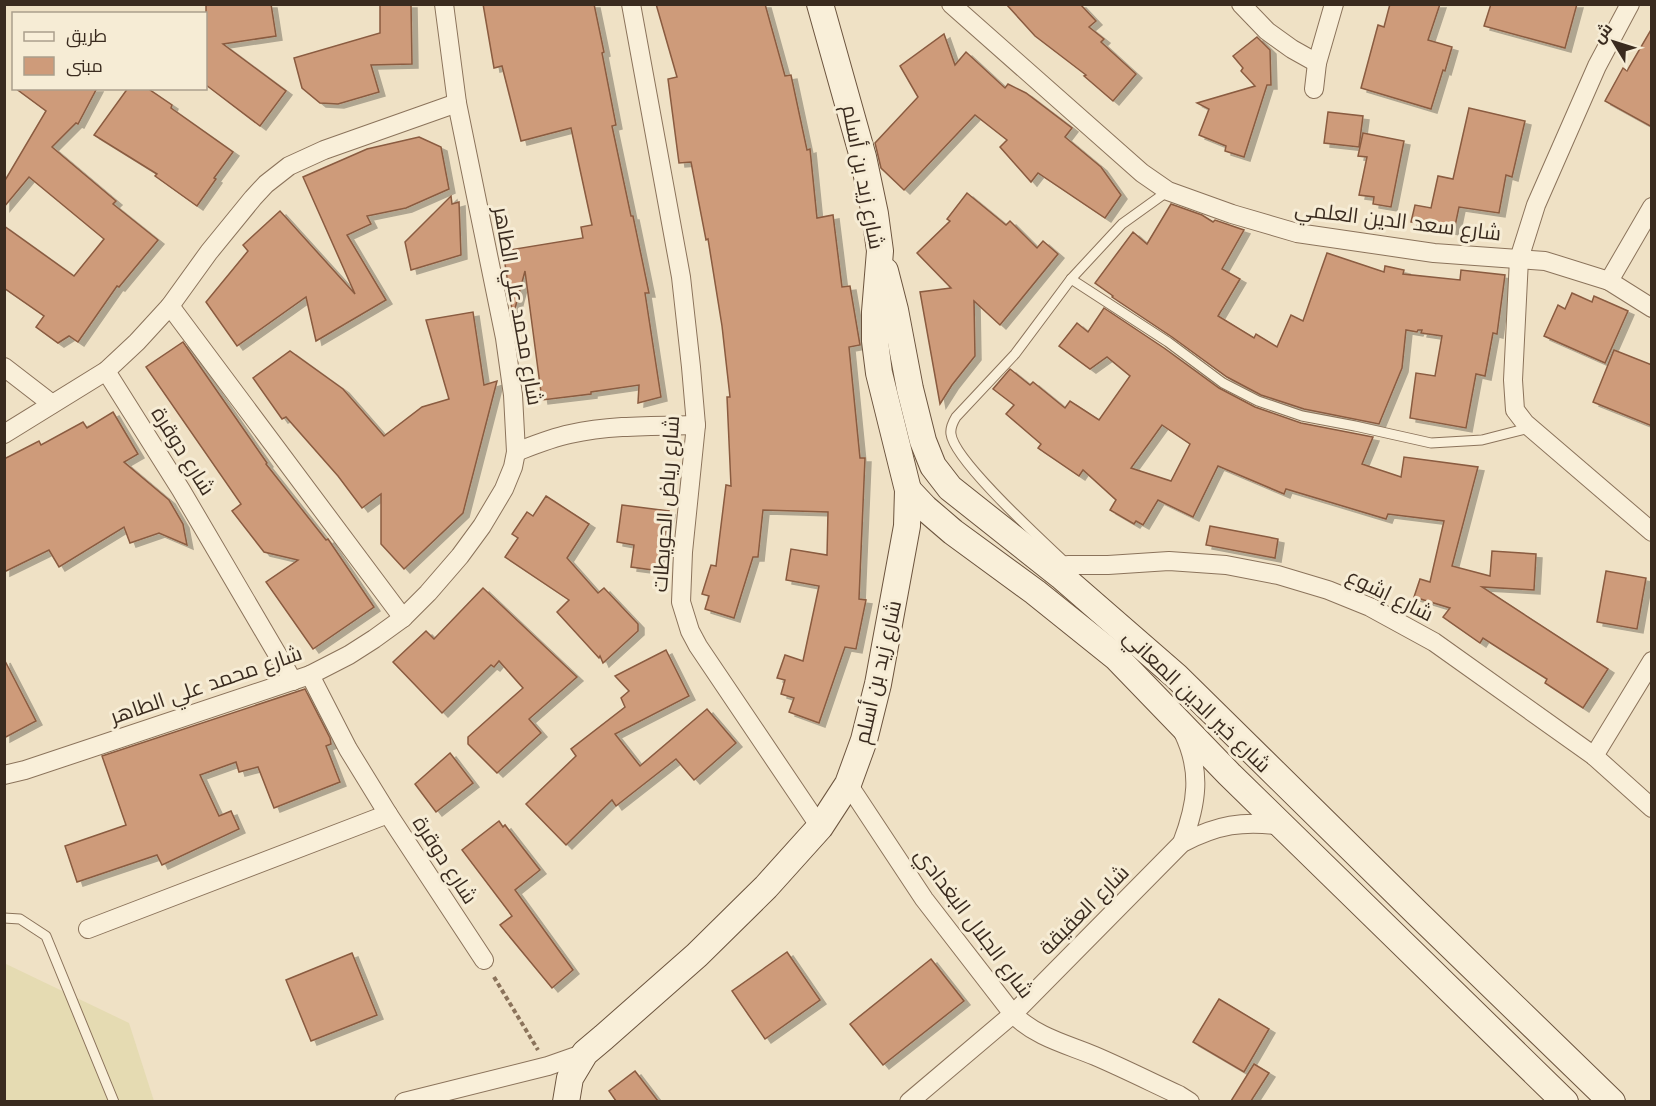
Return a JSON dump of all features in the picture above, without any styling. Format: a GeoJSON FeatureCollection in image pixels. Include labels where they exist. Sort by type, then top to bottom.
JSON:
{"type":"FeatureCollection","features":[{"type":"Feature","properties":{"kind":"street","name":"شارع محمد علي الطاهر"},"geometry":{"type":"LineString","coordinates":[[4,775],[301,678],[349,655],[403,618],[445,574],[482,526],[504,489],[513,468],[516,452],[513,395],[495,285],[457,103],[444,4]]}},
{"type":"Feature","properties":{"kind":"street","name":"شارع رياض الحويطات"},"geometry":{"type":"LineString","coordinates":[[631,4],[681,277],[696,425],[683,552],[681,602],[690,631],[698,646],[820,827]]}},
{"type":"Feature","properties":{"kind":"street","name":"شارع زيد بن أسلم"},"geometry":{"type":"LineString","coordinates":[[404,1101],[548,1066],[585,1053],[697,955],[766,887],[820,827],[848,784],[864,740],[880,673],[907,526],[908,490],[879,373],[875,341],[880,251],[874,214],[863,157],[820,4]]}},
{"type":"Feature","properties":{"kind":"street","name":"شارع سعد الدين العلمي"},"geometry":{"type":"LineString","coordinates":[[951,4],[1142,173],[1168,191],[1232,214],[1297,233],[1434,253],[1545,261],[1609,281],[1652,308]]}},
{"type":"Feature","properties":{"kind":"street"},"geometry":{"type":"LineString","coordinates":[[1241,4],[1267,31],[1317,63]]}},
{"type":"Feature","properties":{"kind":"street"},"geometry":{"type":"LineString","coordinates":[[1314,90],[1317,63],[1334,4]]}},
{"type":"Feature","properties":{"kind":"street"},"geometry":{"type":"LineString","coordinates":[[1630,4],[1597,66],[1536,205],[1519,259],[1513,380],[1515,410],[1530,428],[1652,532]]}},
{"type":"Feature","properties":{"kind":"street"},"geometry":{"type":"LineString","coordinates":[[4,434],[106,371],[137,342],[170,306],[209,252],[253,198],[266,184],[289,166],[324,150],[457,103]]}},
{"type":"Feature","properties":{"kind":"street"},"geometry":{"type":"LineString","coordinates":[[1609,281],[1652,207]]}},
{"type":"Feature","properties":{"kind":"street","name":"شارع خير الدين المعاني"},"geometry":{"type":"LineString","coordinates":[[880,251],[920,430],[933,466],[950,488],[1065,571],[1176,676],[1417,914],[1612,1101]]}},
{"type":"Feature","properties":{"kind":"street"},"geometry":{"type":"LineString","coordinates":[[170,306],[403,618]]}},
{"type":"Feature","properties":{"kind":"street"},"geometry":{"type":"LineString","coordinates":[[4,367],[52,404]]}},
{"type":"Feature","properties":{"kind":"street","name":"شارع دوقرة"},"geometry":{"type":"LineString","coordinates":[[106,371],[388,814],[484,960]]}},
{"type":"Feature","properties":{"kind":"street"},"geometry":{"type":"LineString","coordinates":[[516,452],[552,439],[587,431],[636,426],[696,425]]}},
{"type":"Feature","properties":{"kind":"street","name":"شارع خير الدين المعاني"},"geometry":{"type":"LineString","coordinates":[[908,490],[953,532],[1035,592],[1116,657],[1228,774],[1565,1101]]}},
{"type":"Feature","properties":{"kind":"street","name":"شارع إشوع"},"geometry":{"type":"LineString","coordinates":[[1065,571],[1108,565],[1169,561],[1226,565],[1278,575],[1328,590],[1370,607],[1434,642],[1594,756],[1652,808]]}},
{"type":"Feature","properties":{"kind":"street"},"geometry":{"type":"LineString","coordinates":[[1594,756],[1652,661]]}},
{"type":"Feature","properties":{"kind":"street","name":"شارع العقيقة"},"geometry":{"type":"LineString","coordinates":[[1179,722],[1189,745],[1196,786],[1191,819],[1182,843]]}},
{"type":"Feature","properties":{"kind":"street","name":"شارع الجلال البغدادي"},"geometry":{"type":"LineString","coordinates":[[848,784],[924,899],[1013,1014],[1045,1037],[1095,1056],[1190,1101]]}},
{"type":"Feature","properties":{"kind":"street"},"geometry":{"type":"LineString","coordinates":[[88,929],[388,814]]}},
{"type":"Feature","properties":{"kind":"street","name":"شارع العقيقة"},"geometry":{"type":"LineString","coordinates":[[909,1101],[1013,1014],[1182,843],[1221,826],[1252,823],[1282,826]]}},
{"type":"Feature","properties":{"kind":"street"},"geometry":{"type":"LineString","coordinates":[[566,1101],[570,1078],[585,1053]]}},
{"type":"Feature","properties":{"kind":"lane"},"geometry":{"type":"LineString","coordinates":[[1065,571],[964,459],[953,442],[951,426],[956,417],[1015,354],[1071,279],[1122,224],[1168,191]]}},
{"type":"Feature","properties":{"kind":"lane"},"geometry":{"type":"LineString","coordinates":[[1071,279],[1168,342],[1223,383],[1258,401],[1302,416],[1431,443],[1482,440],[1530,428]]}},
{"type":"Feature","properties":{"kind":"lane"},"geometry":{"type":"LineString","coordinates":[[4,918],[20,919],[46,936],[114,1101]]}},
{"type":"Feature","properties":{"kind":"path"},"geometry":{"type":"LineString","coordinates":[[484,960],[548,1066]]}},
{"type":"Feature","properties":{"kind":"shaded area"},"geometry":{"type":"Polygon","coordinates":[[[4,963],[129,1023],[154,1101],[5,1101],[4,963]]]}},
{"type":"Feature","properties":{"kind":"building"},"geometry":{"type":"Polygon","coordinates":[[[206,4],[271,4],[276,36],[223,44],[286,91],[260,126],[207,86],[206,4]]]}},
{"type":"Feature","properties":{"kind":"building"},"geometry":{"type":"Polygon","coordinates":[[[380,4],[411,4],[412,64],[371,65],[379,92],[338,104],[320,103],[302,88],[294,58],[380,33],[380,4]]]}},
{"type":"Feature","properties":{"kind":"building"},"geometry":{"type":"Polygon","coordinates":[[[483,4],[594,4],[616,125],[612,126],[649,293],[645,293],[661,397],[638,403],[639,385],[542,400],[525,271],[513,316],[503,251],[583,238],[581,227],[592,225],[571,128],[521,141],[502,66],[494,68],[483,4]]]}},
{"type":"Feature","properties":{"kind":"building"},"geometry":{"type":"Polygon","coordinates":[[[656,4],[765,4],[785,76],[791,75],[807,150],[810,149],[817,218],[833,215],[842,287],[850,286],[860,345],[849,347],[860,458],[865,458],[859,599],[866,600],[856,649],[845,647],[819,723],[789,712],[794,698],[781,694],[785,680],[777,678],[785,655],[803,661],[819,586],[786,580],[791,549],[827,555],[828,512],[763,510],[758,557],[753,557],[734,618],[705,609],[709,596],[702,594],[711,565],[716,566],[726,485],[731,486],[727,397],[730,397],[722,326],[708,239],[706,240],[691,162],[679,163],[668,79],[677,77],[656,4]]]}},
{"type":"Feature","properties":{"kind":"building"},"geometry":{"type":"Polygon","coordinates":[[[1006,4],[1080,4],[1096,21],[1089,27],[1104,39],[1101,42],[1136,74],[1113,101],[1084,76],[1086,75],[1035,36],[1006,4]]]}},
{"type":"Feature","properties":{"kind":"building"},"geometry":{"type":"Polygon","coordinates":[[[1390,4],[1440,4],[1428,40],[1452,47],[1431,109],[1361,88],[1378,25],[1384,27],[1390,4]]]}},
{"type":"Feature","properties":{"kind":"building"},"geometry":{"type":"Polygon","coordinates":[[[1491,4],[1577,4],[1565,48],[1484,26],[1491,4]]]}},
{"type":"Feature","properties":{"kind":"building"},"geometry":{"type":"Polygon","coordinates":[[[1652,28],[1652,127],[1605,101],[1623,68],[1627,71],[1652,28]]]}},
{"type":"Feature","properties":{"kind":"building"},"geometry":{"type":"Polygon","coordinates":[[[944,34],[955,65],[966,52],[1005,88],[1008,84],[1026,93],[1072,128],[1065,137],[1101,167],[1121,195],[1105,218],[1038,173],[1031,182],[1000,147],[1007,140],[975,115],[904,190],[881,168],[875,143],[918,97],[900,66],[944,34]]]}},
{"type":"Feature","properties":{"kind":"building"},"geometry":{"type":"Polygon","coordinates":[[[1257,37],[1270,50],[1271,85],[1267,85],[1244,157],[1225,151],[1226,146],[1199,135],[1209,109],[1197,103],[1255,86],[1241,71],[1243,68],[1233,56],[1257,37]]]}},
{"type":"Feature","properties":{"kind":"building"},"geometry":{"type":"Polygon","coordinates":[[[18,90],[96,90],[78,124],[76,123],[52,147],[116,201],[113,204],[158,240],[119,287],[117,286],[78,342],[69,336],[58,343],[36,327],[44,316],[4,288],[4,226],[74,276],[104,239],[29,177],[4,207],[4,182],[46,111],[18,90]]]}},
{"type":"Feature","properties":{"kind":"building"},"geometry":{"type":"Polygon","coordinates":[[[127,90],[150,90],[172,105],[171,108],[233,152],[197,206],[155,176],[157,174],[94,135],[127,90]]]}},
{"type":"Feature","properties":{"kind":"building"},"geometry":{"type":"Polygon","coordinates":[[[1469,108],[1525,121],[1512,177],[1506,175],[1499,213],[1459,207],[1454,231],[1411,222],[1415,205],[1431,208],[1438,176],[1453,179],[1469,108]]]}},
{"type":"Feature","properties":{"kind":"building"},"geometry":{"type":"Polygon","coordinates":[[[1328,112],[1363,116],[1359,147],[1324,143],[1328,112]]]}},
{"type":"Feature","properties":{"kind":"building"},"geometry":{"type":"Polygon","coordinates":[[[1363,133],[1404,141],[1391,207],[1373,204],[1374,197],[1359,195],[1367,157],[1358,156],[1363,133]]]}},
{"type":"Feature","properties":{"kind":"building"},"geometry":{"type":"Polygon","coordinates":[[[419,137],[441,147],[449,189],[406,208],[367,216],[371,224],[347,235],[386,300],[316,341],[306,297],[237,346],[206,302],[248,251],[243,245],[280,211],[355,294],[303,177],[367,149],[419,137]]]}},
{"type":"Feature","properties":{"kind":"building"},"geometry":{"type":"Polygon","coordinates":[[[967,193],[1006,225],[1010,221],[1037,248],[1043,241],[1058,254],[1000,325],[974,301],[975,356],[940,404],[920,292],[951,288],[917,253],[950,221],[947,219],[967,193]]]}},
{"type":"Feature","properties":{"kind":"building"},"geometry":{"type":"Polygon","coordinates":[[[451,196],[452,204],[459,202],[461,255],[411,270],[405,242],[451,196]]]}},
{"type":"Feature","properties":{"kind":"building"},"geometry":{"type":"Polygon","coordinates":[[[1171,204],[1202,215],[1213,222],[1215,220],[1244,230],[1222,269],[1240,279],[1218,316],[1254,338],[1256,334],[1277,347],[1291,315],[1303,321],[1327,253],[1384,272],[1385,266],[1404,270],[1403,274],[1460,280],[1461,270],[1505,275],[1497,334],[1493,333],[1485,376],[1476,374],[1466,428],[1410,418],[1416,373],[1435,376],[1442,336],[1421,333],[1422,330],[1417,332],[1406,330],[1402,368],[1379,424],[1304,409],[1261,395],[1227,377],[1112,297],[1095,283],[1133,232],[1147,244],[1171,204]]]}},
{"type":"Feature","properties":{"kind":"building"},"geometry":{"type":"Polygon","coordinates":[[[1572,293],[1592,302],[1594,296],[1628,311],[1605,363],[1544,336],[1558,305],[1565,309],[1572,293]]]}},
{"type":"Feature","properties":{"kind":"building"},"geometry":{"type":"Polygon","coordinates":[[[1104,308],[1219,388],[1255,407],[1301,423],[1373,437],[1362,464],[1401,477],[1404,457],[1478,467],[1452,566],[1490,576],[1492,551],[1536,554],[1534,590],[1482,587],[1608,669],[1583,708],[1545,683],[1547,679],[1483,638],[1480,643],[1443,617],[1450,608],[1414,597],[1420,579],[1430,582],[1444,521],[1388,514],[1386,519],[1286,489],[1284,494],[1218,466],[1193,517],[1158,500],[1143,525],[1136,521],[1134,524],[1110,510],[1116,500],[1083,470],[1079,476],[1038,448],[1041,444],[1006,414],[1014,405],[993,389],[1010,369],[1030,385],[1033,382],[1065,408],[1070,401],[1099,420],[1130,376],[1107,357],[1090,369],[1059,346],[1077,323],[1088,332],[1104,308]],[[1162,425],[1131,468],[1171,481],[1190,444],[1162,425]]]}},
{"type":"Feature","properties":{"kind":"building"},"geometry":{"type":"Polygon","coordinates":[[[473,312],[484,385],[497,381],[463,513],[404,569],[381,544],[381,494],[362,508],[338,476],[286,417],[282,419],[253,378],[290,351],[343,389],[384,436],[422,407],[449,399],[426,320],[473,312]]]}},
{"type":"Feature","properties":{"kind":"building"},"geometry":{"type":"Polygon","coordinates":[[[183,342],[266,464],[326,540],[328,539],[374,607],[313,649],[266,582],[298,560],[264,552],[232,511],[241,504],[146,367],[183,342]]]}},
{"type":"Feature","properties":{"kind":"building"},"geometry":{"type":"Polygon","coordinates":[[[1614,350],[1652,365],[1652,426],[1593,402],[1614,350]]]}},
{"type":"Feature","properties":{"kind":"building"},"geometry":{"type":"Polygon","coordinates":[[[113,412],[138,454],[124,462],[169,500],[183,524],[187,545],[159,533],[130,543],[124,527],[59,567],[49,550],[4,572],[4,459],[39,441],[41,445],[83,422],[87,428],[113,412]]]}},
{"type":"Feature","properties":{"kind":"building"},"geometry":{"type":"Polygon","coordinates":[[[546,496],[589,524],[567,558],[598,593],[604,588],[638,624],[638,631],[603,663],[600,656],[599,658],[557,612],[569,600],[505,557],[518,538],[512,534],[527,512],[533,516],[546,496]]]}},
{"type":"Feature","properties":{"kind":"building"},"geometry":{"type":"Polygon","coordinates":[[[622,505],[669,511],[660,571],[631,567],[634,545],[617,542],[622,505]]]}},
{"type":"Feature","properties":{"kind":"building"},"geometry":{"type":"Polygon","coordinates":[[[1210,526],[1278,539],[1275,558],[1206,545],[1210,526]]]}},
{"type":"Feature","properties":{"kind":"building"},"geometry":{"type":"Polygon","coordinates":[[[1606,571],[1646,578],[1637,629],[1597,622],[1606,571]]]}},
{"type":"Feature","properties":{"kind":"building"},"geometry":{"type":"Polygon","coordinates":[[[483,588],[577,677],[529,719],[541,733],[497,773],[468,744],[468,737],[523,688],[499,661],[494,667],[491,665],[442,713],[393,662],[426,631],[434,639],[483,588]]]}},
{"type":"Feature","properties":{"kind":"building"},"geometry":{"type":"Polygon","coordinates":[[[666,650],[689,696],[615,734],[640,766],[707,709],[736,743],[694,780],[676,759],[616,806],[612,800],[566,845],[526,804],[576,756],[571,749],[625,707],[621,698],[629,691],[615,676],[666,650]]]}},
{"type":"Feature","properties":{"kind":"building"},"geometry":{"type":"Polygon","coordinates":[[[4,659],[36,721],[4,738],[4,659]]]}},
{"type":"Feature","properties":{"kind":"building"},"geometry":{"type":"Polygon","coordinates":[[[305,689],[330,738],[331,744],[326,746],[340,782],[274,808],[258,767],[239,772],[236,762],[200,775],[219,816],[231,811],[239,829],[162,865],[157,855],[77,882],[65,846],[126,825],[102,756],[305,689]]]}},
{"type":"Feature","properties":{"kind":"building"},"geometry":{"type":"Polygon","coordinates":[[[450,753],[473,783],[436,812],[415,784],[450,753]]]}},
{"type":"Feature","properties":{"kind":"building"},"geometry":{"type":"Polygon","coordinates":[[[499,821],[503,827],[505,825],[540,870],[515,890],[573,970],[552,988],[500,925],[512,916],[462,850],[499,821]]]}},
{"type":"Feature","properties":{"kind":"building"},"geometry":{"type":"Polygon","coordinates":[[[787,952],[820,1000],[765,1039],[732,991],[787,952]]]}},
{"type":"Feature","properties":{"kind":"building"},"geometry":{"type":"Polygon","coordinates":[[[352,953],[377,1015],[311,1041],[286,980],[352,953]]]}},
{"type":"Feature","properties":{"kind":"building"},"geometry":{"type":"Polygon","coordinates":[[[931,959],[964,1001],[883,1065],[850,1024],[931,959]]]}},
{"type":"Feature","properties":{"kind":"building"},"geometry":{"type":"Polygon","coordinates":[[[1219,999],[1269,1029],[1244,1072],[1193,1042],[1219,999]]]}},
{"type":"Feature","properties":{"kind":"building"},"geometry":{"type":"Polygon","coordinates":[[[1254,1064],[1269,1073],[1251,1101],[1231,1101],[1254,1064]]]}},
{"type":"Feature","properties":{"kind":"building"},"geometry":{"type":"Polygon","coordinates":[[[635,1071],[658,1101],[616,1101],[609,1091],[635,1071]]]}}]}
